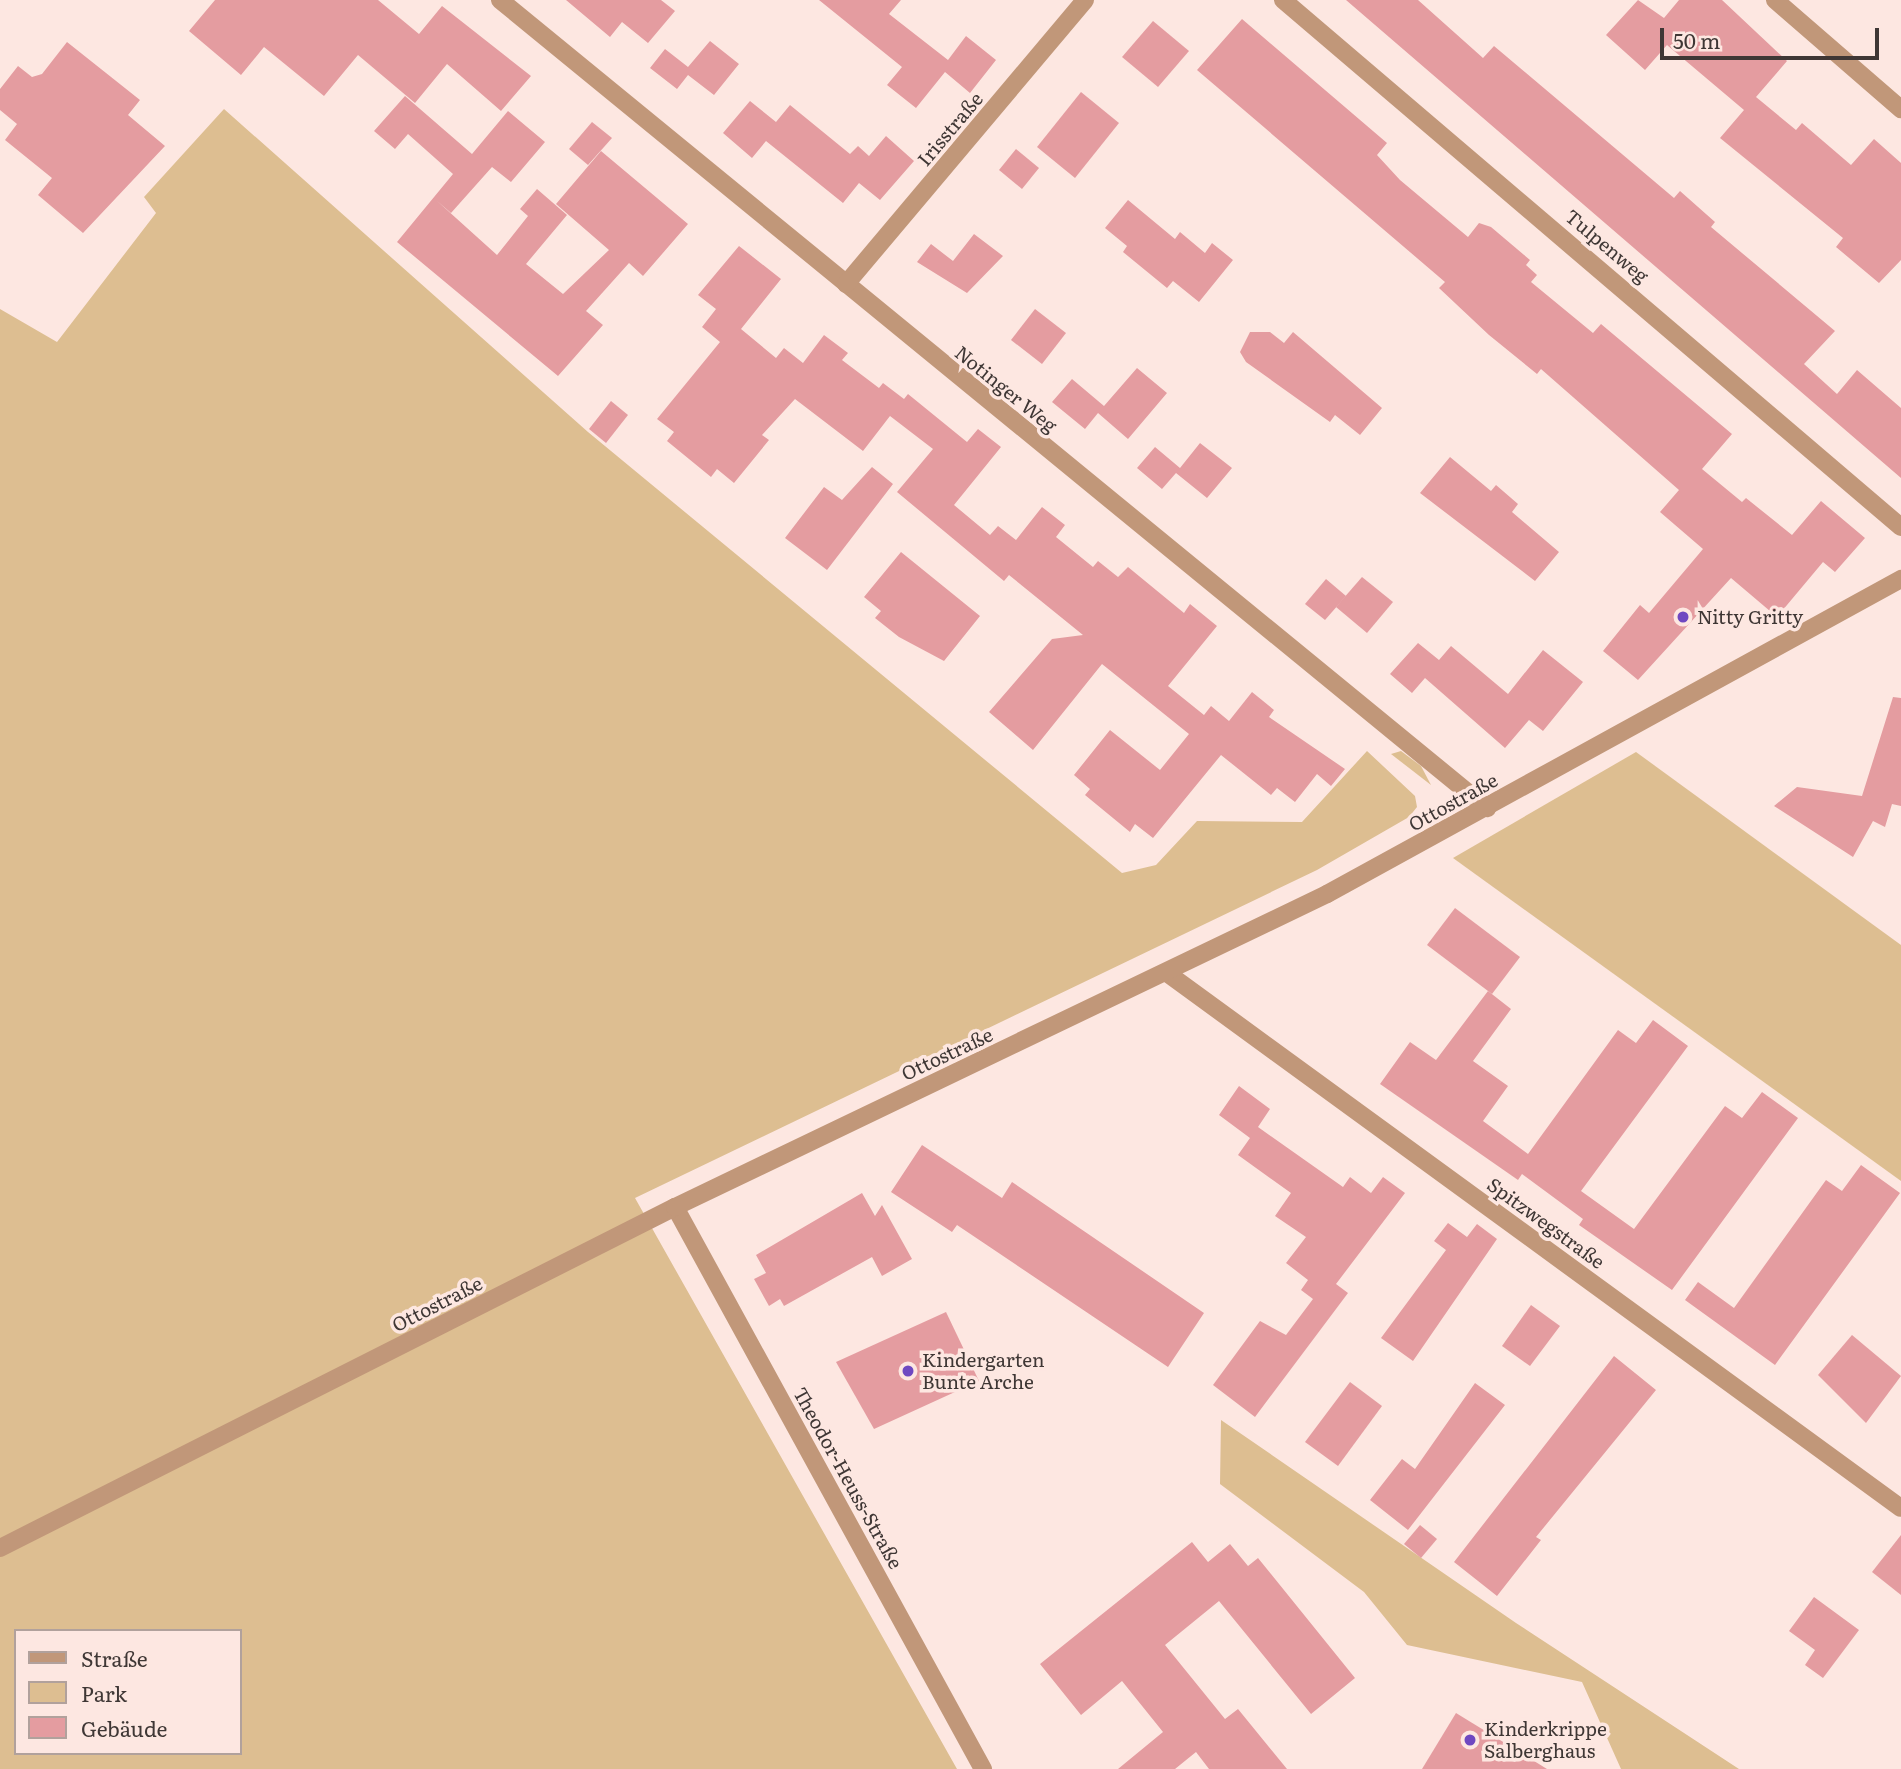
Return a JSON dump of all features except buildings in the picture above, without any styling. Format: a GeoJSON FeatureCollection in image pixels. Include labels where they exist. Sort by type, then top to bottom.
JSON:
{"type":"FeatureCollection","features":[{"type":"Feature","properties":{"kind":"street","name":"Notinger Weg"},"geometry":{"type":"LineString","coordinates":[[500,0],[1487,808]]}},
{"type":"Feature","properties":{"kind":"street","name":"Irisstraße"},"geometry":{"type":"LineString","coordinates":[[846,285],[1085,0]]}},
{"type":"Feature","properties":{"kind":"street","name":"Tulpenweg"},"geometry":{"type":"LineString","coordinates":[[1283,0],[1901,527]]}},
{"type":"Feature","properties":{"kind":"street"},"geometry":{"type":"LineString","coordinates":[[1775,0],[1901,109]]}},
{"type":"Feature","properties":{"kind":"street","name":"Ottostraße"},"geometry":{"type":"LineString","coordinates":[[0,1548],[675,1207],[1167,972],[1487,808],[1901,579]]}},
{"type":"Feature","properties":{"kind":"street","name":"Spitzwegstraße"},"geometry":{"type":"LineString","coordinates":[[1167,972],[1901,1507]]}},
{"type":"Feature","properties":{"kind":"street","name":"Theodor-Heuss-Straße"},"geometry":{"type":"LineString","coordinates":[[675,1207],[983,1769]]}},
{"type":"Feature","properties":{"kind":"green space"},"geometry":{"type":"Polygon","coordinates":[[[224,109],[588,432],[1122,873],[1156,865],[1197,821],[1302,822],[1367,751],[1415,796],[1417,807],[1409,817],[1317,870],[635,1198],[957,1769],[0,1769],[0,309],[57,342],[156,213],[144,197],[224,109]]]}},
{"type":"Feature","properties":{"kind":"green space"},"geometry":{"type":"Polygon","coordinates":[[[1401,751],[1421,766],[1431,785],[1391,754],[1401,751]]]}},
{"type":"Feature","properties":{"kind":"green space"},"geometry":{"type":"Polygon","coordinates":[[[1636,752],[1901,945],[1901,1181],[1453,858],[1636,752]]]}},
{"type":"Feature","properties":{"kind":"green space"},"geometry":{"type":"Polygon","coordinates":[[[1221,1420],[1516,1623],[1739,1769],[1621,1769],[1582,1682],[1407,1645],[1364,1592],[1220,1484],[1221,1420]]]}},
{"type":"Feature","properties":{"kind":"place","name":"Nitty Gritty"},"geometry":{"type":"Point","coordinates":[1683,617]}},
{"type":"Feature","properties":{"kind":"place","name":"Kindergarten Bunte Arche"},"geometry":{"type":"Point","coordinates":[908,1371]}},
{"type":"Feature","properties":{"kind":"place","name":"Kinderkrippe Salberghaus"},"geometry":{"type":"Point","coordinates":[1470,1740]}}]}
